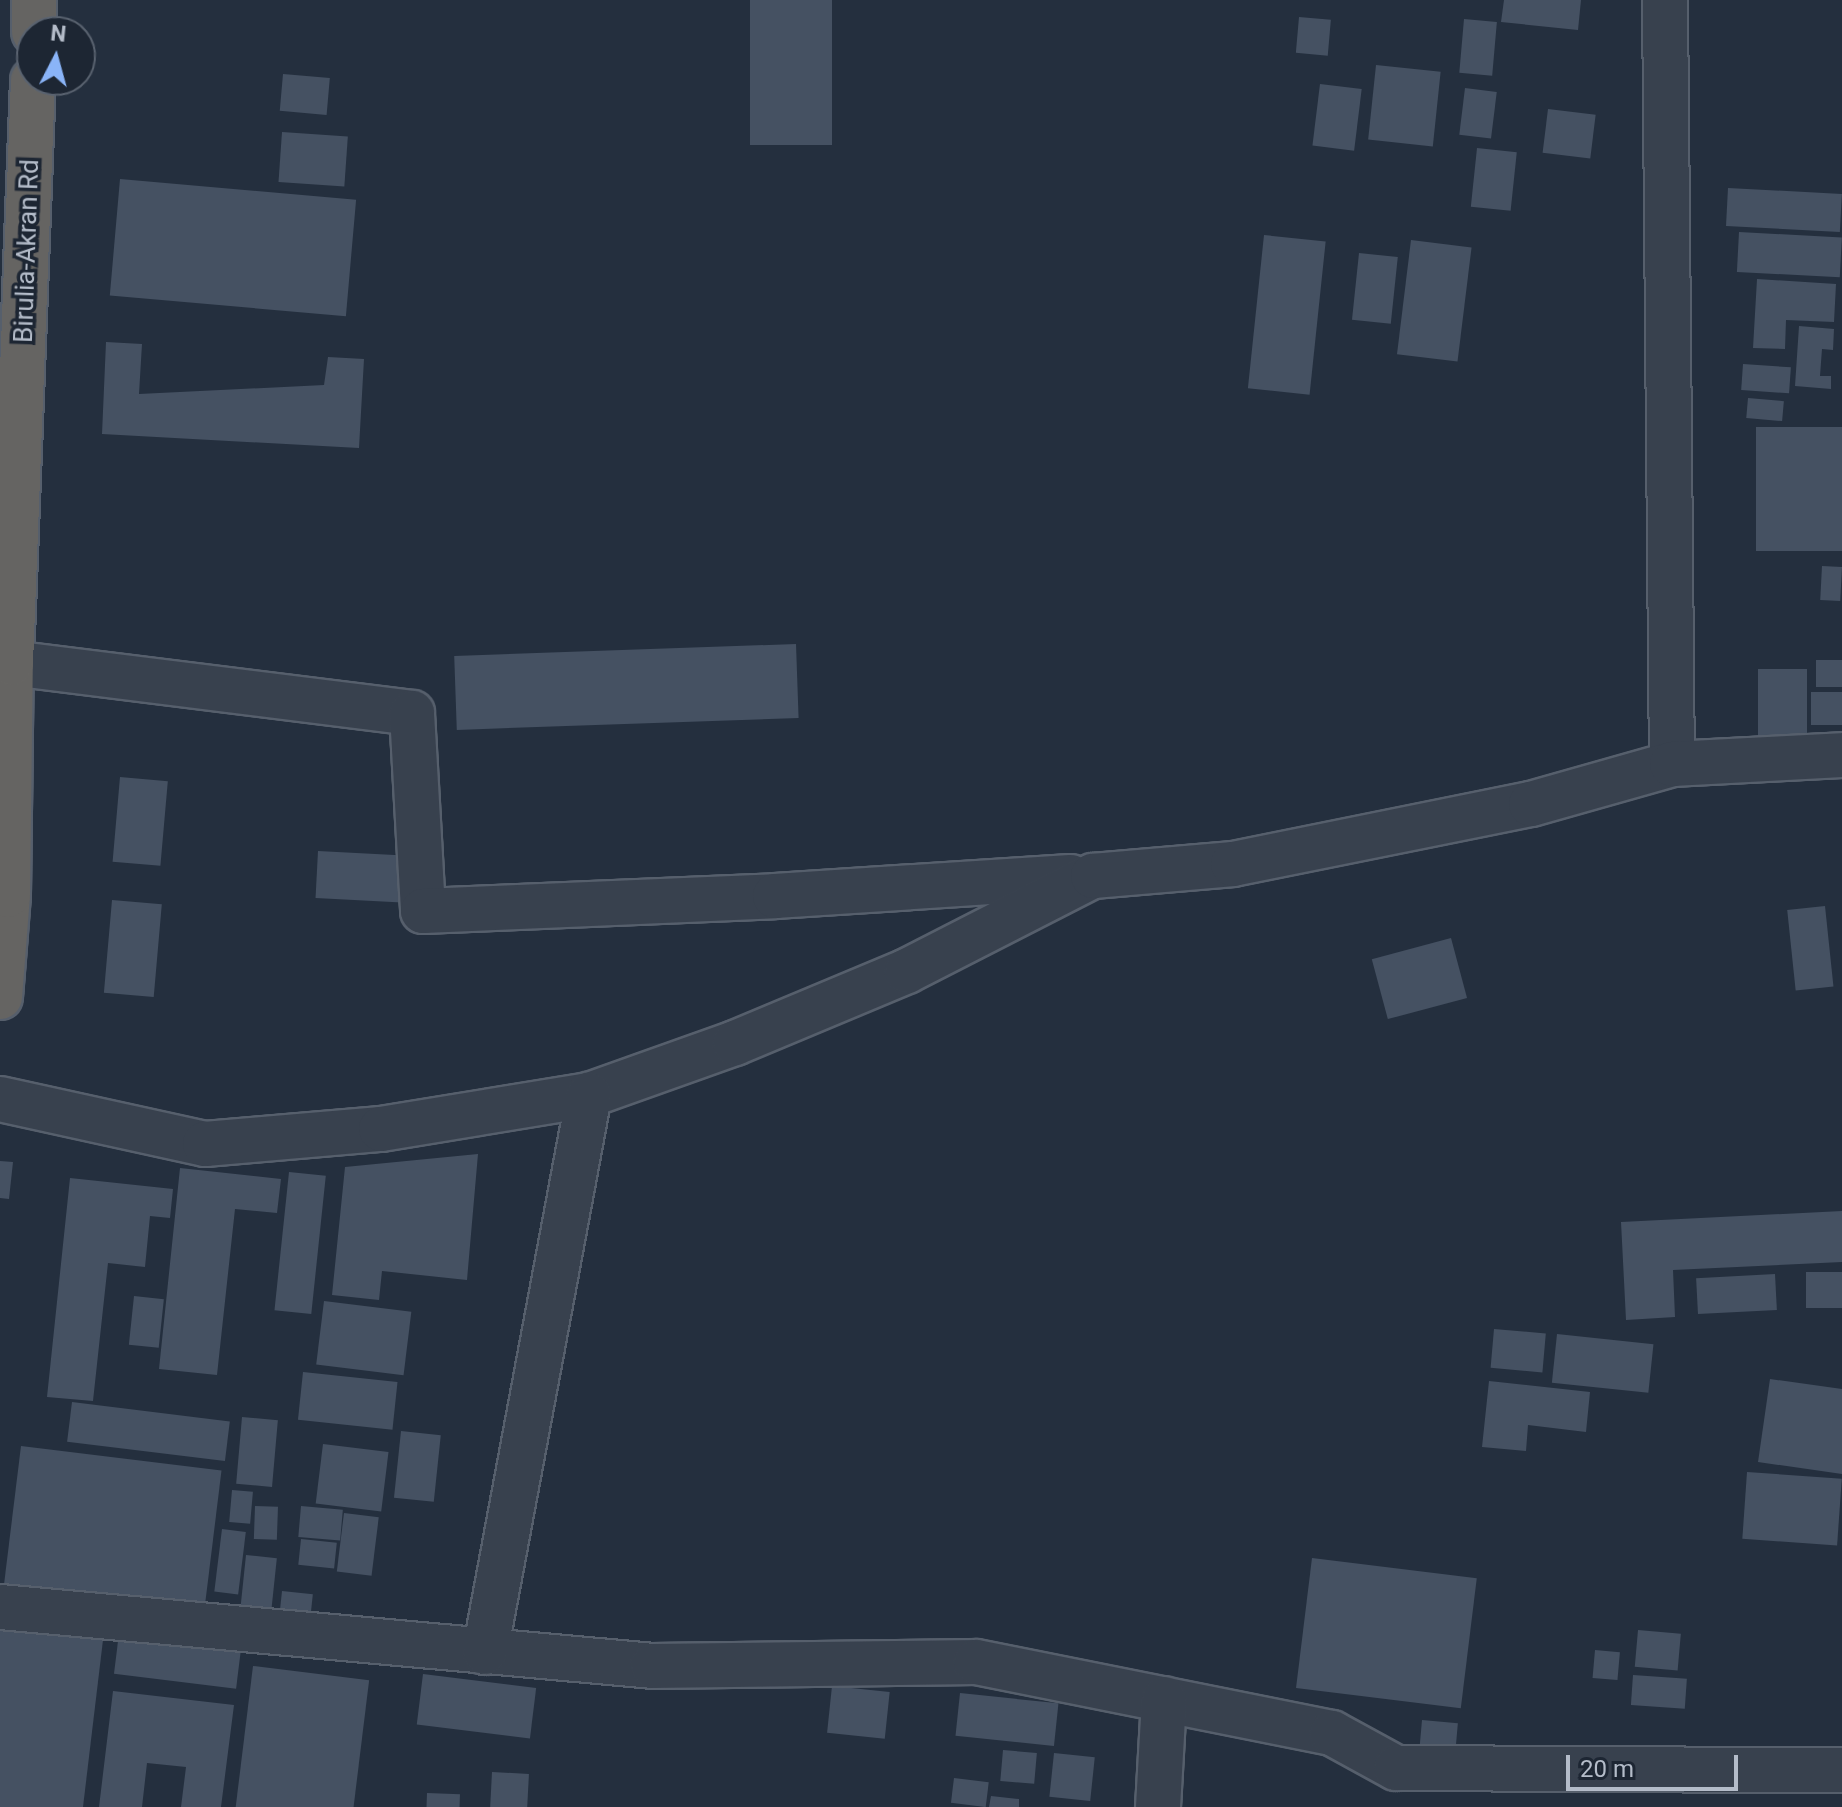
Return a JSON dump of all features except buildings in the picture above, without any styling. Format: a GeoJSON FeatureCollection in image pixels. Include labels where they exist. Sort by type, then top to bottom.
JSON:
{"type":"FeatureCollection","features":[{"type":"Feature","properties":{"kind":"highway","name":"Birulia-Akran Rd"},"geometry":{"type":"LineString","coordinates":[[0,997],[8,895],[11,663],[32,96]]}},
{"type":"Feature","properties":{"kind":"street"},"geometry":{"type":"LineString","coordinates":[[1665,0],[1672,764]]}},
{"type":"Feature","properties":{"kind":"street"},"geometry":{"type":"LineString","coordinates":[[11,663],[412,713],[423,911],[775,896],[1233,864],[1531,804],[1672,764],[1842,755]]}},
{"type":"Feature","properties":{"kind":"street"},"geometry":{"type":"LineString","coordinates":[[0,1099],[205,1144],[381,1129],[589,1095],[735,1043],[907,971],[1093,876]]}},
{"type":"Feature","properties":{"kind":"street"},"geometry":{"type":"LineString","coordinates":[[485,1652],[589,1095]]}},
{"type":"Feature","properties":{"kind":"street"},"geometry":{"type":"LineString","coordinates":[[0,1607],[653,1666],[976,1662],[1332,1733],[1396,1768],[1842,1770]]}},
{"type":"Feature","properties":{"kind":"street"},"geometry":{"type":"LineString","coordinates":[[1158,1807],[1164,1699]]}}]}
